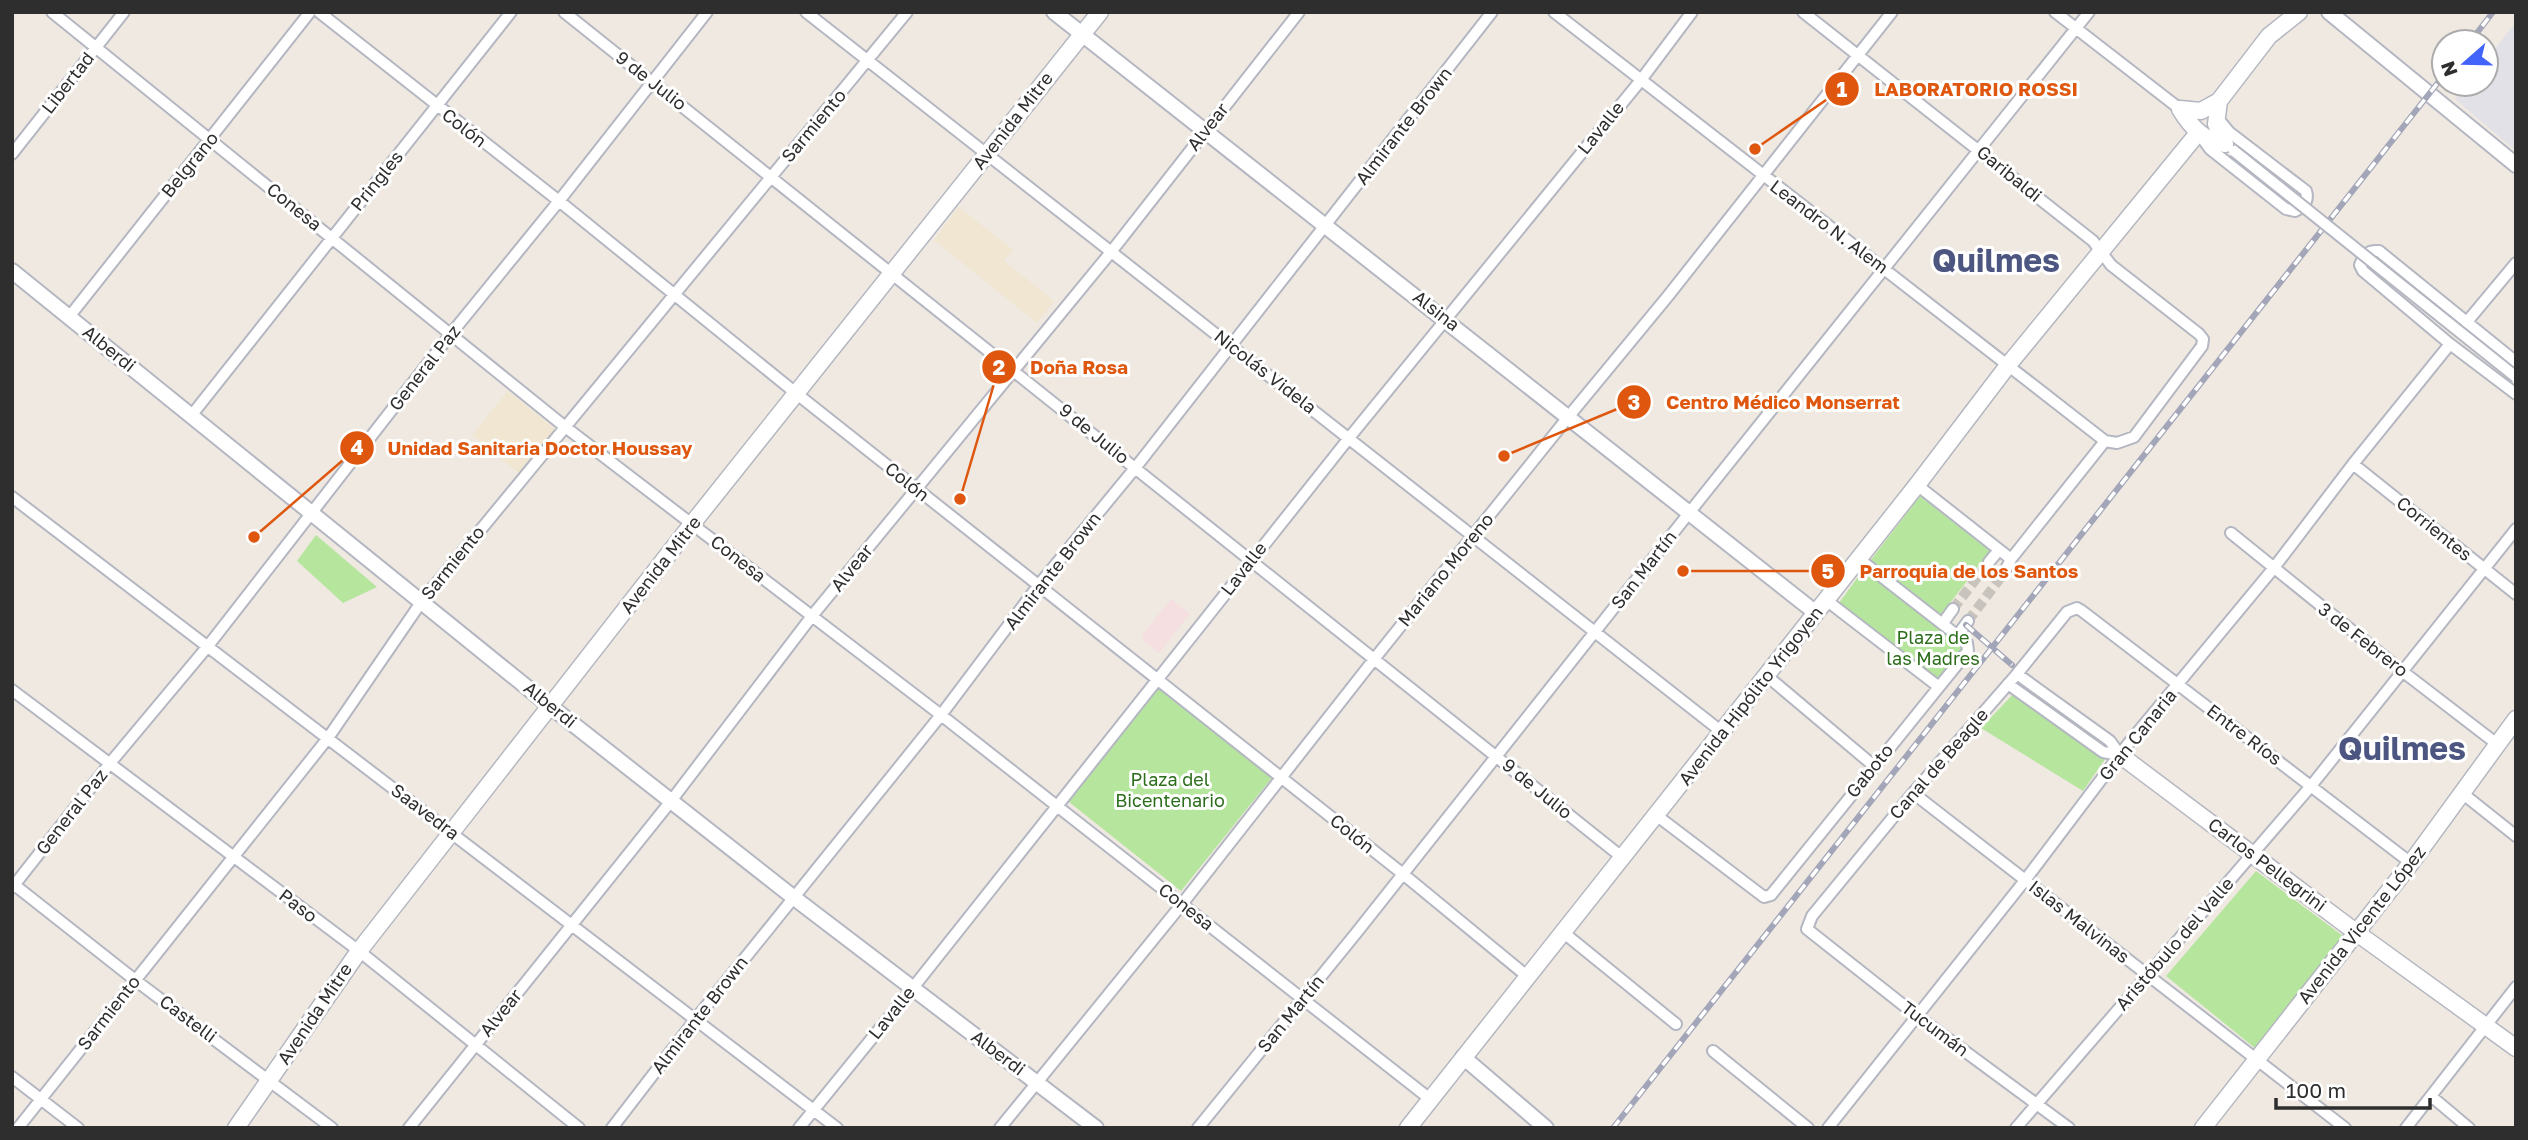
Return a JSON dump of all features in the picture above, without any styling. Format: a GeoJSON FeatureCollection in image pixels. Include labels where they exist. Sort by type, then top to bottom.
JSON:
{"type":"FeatureCollection","features":[{"type":"Feature","properties":{"kind":"main road","name":"Avenida Mitre"},"geometry":{"type":"LineString","coordinates":[[236,1128],[359,951],[692,524],[1100,12]]}},
{"type":"Feature","properties":{"kind":"main road"},"geometry":{"type":"LineString","coordinates":[[2230,147],[2219,132],[2217,109],[2283,12]]}},
{"type":"Feature","properties":{"kind":"main road"},"geometry":{"type":"LineString","coordinates":[[2269,36],[2299,12]]}},
{"type":"Feature","properties":{"kind":"main road"},"geometry":{"type":"LineString","coordinates":[[2180,109],[2217,109]]}},
{"type":"Feature","properties":{"kind":"main road"},"geometry":{"type":"LineString","coordinates":[[2180,109],[2198,132],[2213,142],[2230,147]]}},
{"type":"Feature","properties":{"kind":"main road","name":"Avenida Hipólito Yrigoyen"},"geometry":{"type":"LineString","coordinates":[[1408,1128],[1767,676],[2009,364],[2198,132]]}},
{"type":"Feature","properties":{"kind":"main road","name":"Avenida Vicente López"},"geometry":{"type":"LineString","coordinates":[[2203,1128],[2411,863],[2516,719]]}},
{"type":"Feature","properties":{"kind":"main road","name":"Carlos Pellegrini"},"geometry":{"type":"LineString","coordinates":[[2120,755],[2357,933],[2516,1048]]}},
{"type":"Feature","properties":{"kind":"street","name":"Conesa"},"geometry":{"type":"LineString","coordinates":[[52,12],[564,426],[942,715],[1430,1099]]}},
{"type":"Feature","properties":{"kind":"street","name":"Libertad"},"geometry":{"type":"LineString","coordinates":[[12,154],[124,12]]}},
{"type":"Feature","properties":{"kind":"street","name":"Belgrano"},"geometry":{"type":"LineString","coordinates":[[69,317],[310,12]]}},
{"type":"Feature","properties":{"kind":"street","name":"Colón"},"geometry":{"type":"LineString","coordinates":[[319,12],[1403,874],[1528,977]]}},
{"type":"Feature","properties":{"kind":"street","name":"Pringles"},"geometry":{"type":"LineString","coordinates":[[191,416],[510,12]]}},
{"type":"Feature","properties":{"kind":"street","name":"9 de Julio"},"geometry":{"type":"LineString","coordinates":[[564,12],[1623,858]]}},
{"type":"Feature","properties":{"kind":"street","name":"General Paz"},"geometry":{"type":"LineString","coordinates":[[13,885],[208,646],[450,335],[707,12]]}},
{"type":"Feature","properties":{"kind":"street","name":"Nicolás Videla"},"geometry":{"type":"LineString","coordinates":[[806,12],[1722,732]]}},
{"type":"Feature","properties":{"kind":"street","name":"Sarmiento"},"geometry":{"type":"LineString","coordinates":[[18,1128],[328,738],[422,601],[907,12]]}},
{"type":"Feature","properties":{"kind":"street","name":"Alsina"},"geometry":{"type":"LineString","coordinates":[[1054,12],[1689,513],[1821,606]]}},
{"type":"Feature","properties":{"kind":"street","name":"Alvear"},"geometry":{"type":"LineString","coordinates":[[409,1128],[671,801],[812,616],[1111,251],[1299,12]]}},
{"type":"Feature","properties":{"kind":"street","name":"Almirante Brown"},"geometry":{"type":"LineString","coordinates":[[611,1128],[793,897],[942,715],[1038,586],[1136,467],[1492,12]]}},
{"type":"Feature","properties":{"kind":"street","name":"Leandro N. Alem"},"geometry":{"type":"LineString","coordinates":[[1554,12],[2105,441]]}},
{"type":"Feature","properties":{"kind":"street","name":"Lavalle"},"geometry":{"type":"LineString","coordinates":[[799,1128],[1349,438],[1641,80],[1692,12]]}},
{"type":"Feature","properties":{"kind":"street","name":"Garibaldi"},"geometry":{"type":"LineString","coordinates":[[1803,12],[2093,241],[2111,265],[2203,339],[2202,346],[2138,434],[2117,443],[2105,441]]}},
{"type":"Feature","properties":{"kind":"street","name":"Mariano Moreno"},"geometry":{"type":"LineString","coordinates":[[1000,1128],[1668,296],[1892,12]]}},
{"type":"Feature","properties":{"kind":"street"},"geometry":{"type":"LineString","coordinates":[[2055,12],[2180,109]]}},
{"type":"Feature","properties":{"kind":"street","name":"San Martín"},"geometry":{"type":"LineString","coordinates":[[1198,1128],[1303,1000],[2089,12]]}},
{"type":"Feature","properties":{"kind":"street"},"geometry":{"type":"LineString","coordinates":[[2329,12],[2516,165]]}},
{"type":"Feature","properties":{"kind":"street"},"geometry":{"type":"LineString","coordinates":[[2198,132],[2210,149],[2286,209],[2295,211],[2304,205],[2308,196],[2306,191],[2229,132],[2217,109]]}},
{"type":"Feature","properties":{"kind":"street"},"geometry":{"type":"LineString","coordinates":[[2230,147],[2516,377]]}},
{"type":"Feature","properties":{"kind":"street"},"geometry":{"type":"LineString","coordinates":[[2516,362],[2379,251],[2368,251],[2363,256],[2360,265],[2363,271],[2450,344],[2516,394]]}},
{"type":"Feature","properties":{"kind":"street"},"geometry":{"type":"LineString","coordinates":[[2466,323],[2516,263]]}},
{"type":"Feature","properties":{"kind":"street","name":"Alberdi"},"geometry":{"type":"LineString","coordinates":[[12,271],[550,706],[912,989],[1096,1128]]}},
{"type":"Feature","properties":{"kind":"street","name":"Gran Canaria"},"geometry":{"type":"LineString","coordinates":[[1828,1128],[2026,879],[2120,755],[2273,569],[2450,344]]}},
{"type":"Feature","properties":{"kind":"street"},"geometry":{"type":"LineString","coordinates":[[2004,573],[2011,559],[2105,441]]}},
{"type":"Feature","properties":{"kind":"street","name":"Corrientes"},"geometry":{"type":"LineString","coordinates":[[2353,464],[2516,594]]}},
{"type":"Feature","properties":{"kind":"street"},"geometry":{"type":"LineString","coordinates":[[1917,485],[2011,559]]}},
{"type":"Feature","properties":{"kind":"street","name":"Saavedra"},"geometry":{"type":"LineString","coordinates":[[12,497],[837,1128]]}},
{"type":"Feature","properties":{"kind":"street","name":"Aristóbulo del Valle"},"geometry":{"type":"LineString","coordinates":[[2016,1128],[2311,786],[2516,529]]}},
{"type":"Feature","properties":{"kind":"street","name":"3 de Febrero"},"geometry":{"type":"LineString","coordinates":[[2231,533],[2273,569],[2497,744]]}},
{"type":"Feature","properties":{"kind":"street"},"geometry":{"type":"LineString","coordinates":[[1990,562],[1999,550]]}},
{"type":"Feature","properties":{"kind":"street"},"geometry":{"type":"LineString","coordinates":[[1859,559],[1958,635],[1968,621]]}},
{"type":"Feature","properties":{"kind":"street"},"geometry":{"type":"LineString","coordinates":[[1821,606],[1939,687]]}},
{"type":"Feature","properties":{"kind":"street","name":"Entre Ríos"},"geometry":{"type":"LineString","coordinates":[[2077,608],[2411,863]]}},
{"type":"Feature","properties":{"kind":"street","name":"Canal de Beagle"},"geometry":{"type":"LineString","coordinates":[[1808,925],[1812,916],[1913,793],[2067,612],[2077,608]]}},
{"type":"Feature","properties":{"kind":"street"},"geometry":{"type":"LineString","coordinates":[[1942,623],[1953,609]]}},
{"type":"Feature","properties":{"kind":"street","name":"Gaboto"},"geometry":{"type":"LineString","coordinates":[[1656,815],[1764,897],[1771,895],[1969,647],[1958,635]]}},
{"type":"Feature","properties":{"kind":"street","name":"Carlos Pellegrini"},"geometry":{"type":"LineString","coordinates":[[2017,674],[2110,741],[2120,755]]}},
{"type":"Feature","properties":{"kind":"street"},"geometry":{"type":"LineString","coordinates":[[1767,676],[1874,766]]}},
{"type":"Feature","properties":{"kind":"street","name":"Carlos Pellegrini"},"geometry":{"type":"LineString","coordinates":[[2008,684],[2103,752],[2120,755]]}},
{"type":"Feature","properties":{"kind":"street","name":"Paso"},"geometry":{"type":"LineString","coordinates":[[12,690],[359,951],[579,1128]]}},
{"type":"Feature","properties":{"kind":"street","name":"Islas Malvinas"},"geometry":{"type":"LineString","coordinates":[[1913,793],[2345,1128]]}},
{"type":"Feature","properties":{"kind":"street"},"geometry":{"type":"LineString","coordinates":[[2462,793],[2516,836]]}},
{"type":"Feature","properties":{"kind":"street","name":"Castelli"},"geometry":{"type":"LineString","coordinates":[[13,885],[332,1128]]}},
{"type":"Feature","properties":{"kind":"street","name":"Tucumán"},"geometry":{"type":"LineString","coordinates":[[1808,925],[1809,933],[2069,1128]]}},
{"type":"Feature","properties":{"kind":"street"},"geometry":{"type":"LineString","coordinates":[[1564,933],[1675,1024]]}},
{"type":"Feature","properties":{"kind":"street"},"geometry":{"type":"LineString","coordinates":[[2406,1128],[2516,987]]}},
{"type":"Feature","properties":{"kind":"street"},"geometry":{"type":"LineString","coordinates":[[1713,1051],[1808,1128]]}},
{"type":"Feature","properties":{"kind":"street"},"geometry":{"type":"LineString","coordinates":[[1463,1057],[1546,1128]]}},
{"type":"Feature","properties":{"kind":"street"},"geometry":{"type":"LineString","coordinates":[[12,1077],[78,1128]]}},
{"type":"Feature","properties":{"kind":"street"},"geometry":{"type":"LineString","coordinates":[[2431,1096],[2469,1128]]}},
{"type":"Feature","properties":{"kind":"shaded area"},"geometry":{"type":"Polygon","coordinates":[[[2516,22],[2516,151],[2455,99],[2500,98],[2500,42],[2516,22]]]}},
{"type":"Feature","properties":{"kind":"shaded area"},"geometry":{"type":"Polygon","coordinates":[[[959,207],[1013,250],[1004,261],[1054,301],[1037,323],[934,240],[959,207]]]}},
{"type":"Feature","properties":{"kind":"shaded area"},"geometry":{"type":"Polygon","coordinates":[[[508,391],[556,430],[520,474],[472,435],[508,391]]]}},
{"type":"Feature","properties":{"kind":"shaded area"},"geometry":{"type":"Polygon","coordinates":[[[1171,599],[1190,614],[1159,653],[1142,640],[1142,635],[1171,599]]]}},
{"type":"Feature","properties":{"kind":"green space"},"geometry":{"type":"Polygon","coordinates":[[[1920,496],[1990,551],[1940,616],[1870,561],[1920,496]]]}},
{"type":"Feature","properties":{"kind":"green space"},"geometry":{"type":"Polygon","coordinates":[[[316,535],[377,587],[343,603],[297,561],[316,535]]]}},
{"type":"Feature","properties":{"kind":"green space","name":"Plaza de las Madres"},"geometry":{"type":"Polygon","coordinates":[[[1863,570],[1966,646],[1941,681],[1839,603],[1863,570]]]}},
{"type":"Feature","properties":{"kind":"green space","name":"Plaza del Bicentenario"},"geometry":{"type":"Polygon","coordinates":[[[1161,685],[1274,775],[1181,891],[1069,802],[1161,685]]]}},
{"type":"Feature","properties":{"kind":"green space"},"geometry":{"type":"Polygon","coordinates":[[[2017,690],[2110,752],[2083,791],[1981,728],[2017,690]]]}},
{"type":"Feature","properties":{"kind":"green space"},"geometry":{"type":"Polygon","coordinates":[[[2256,871],[2343,936],[2255,1048],[2166,976],[2256,871]]]}},
{"type":"Feature","properties":{"kind":"tunnel"},"geometry":{"type":"LineString","coordinates":[[1953,609],[1989,562]]}},
{"type":"Feature","properties":{"kind":"tunnel"},"geometry":{"type":"LineString","coordinates":[[1968,621],[2004,573]]}},
{"type":"Feature","properties":{"kind":"railway"},"geometry":{"type":"LineString","coordinates":[[2481,28],[2493,12]]}},
{"type":"Feature","properties":{"kind":"railway"},"geometry":{"type":"LineString","coordinates":[[1613,1128],[2430,93]]}},
{"type":"Feature","properties":{"kind":"railway"},"geometry":{"type":"LineString","coordinates":[[1966,625],[2012,665]]}},
{"type":"Feature","properties":{"kind":"place","name":"LABORATORIO ROSSI"},"geometry":{"type":"Point","coordinates":[1755,149]}},
{"type":"Feature","properties":{"kind":"place","name":"Centro Médico Monserrat"},"geometry":{"type":"Point","coordinates":[1504,456]}},
{"type":"Feature","properties":{"kind":"place","name":"Doña Rosa"},"geometry":{"type":"Point","coordinates":[960,499]}},
{"type":"Feature","properties":{"kind":"place","name":"Unidad Sanitaria Doctor Houssay"},"geometry":{"type":"Point","coordinates":[254,537]}},
{"type":"Feature","properties":{"kind":"place","name":"Parroquia de los Santos"},"geometry":{"type":"Point","coordinates":[1683,571]}},
{"type":"Feature","properties":{"kind":"district","name":"Quilmes"},"geometry":{"type":"Point","coordinates":[1996,261]}},
{"type":"Feature","properties":{"kind":"district","name":"Quilmes"},"geometry":{"type":"Point","coordinates":[2402,749]}}]}
